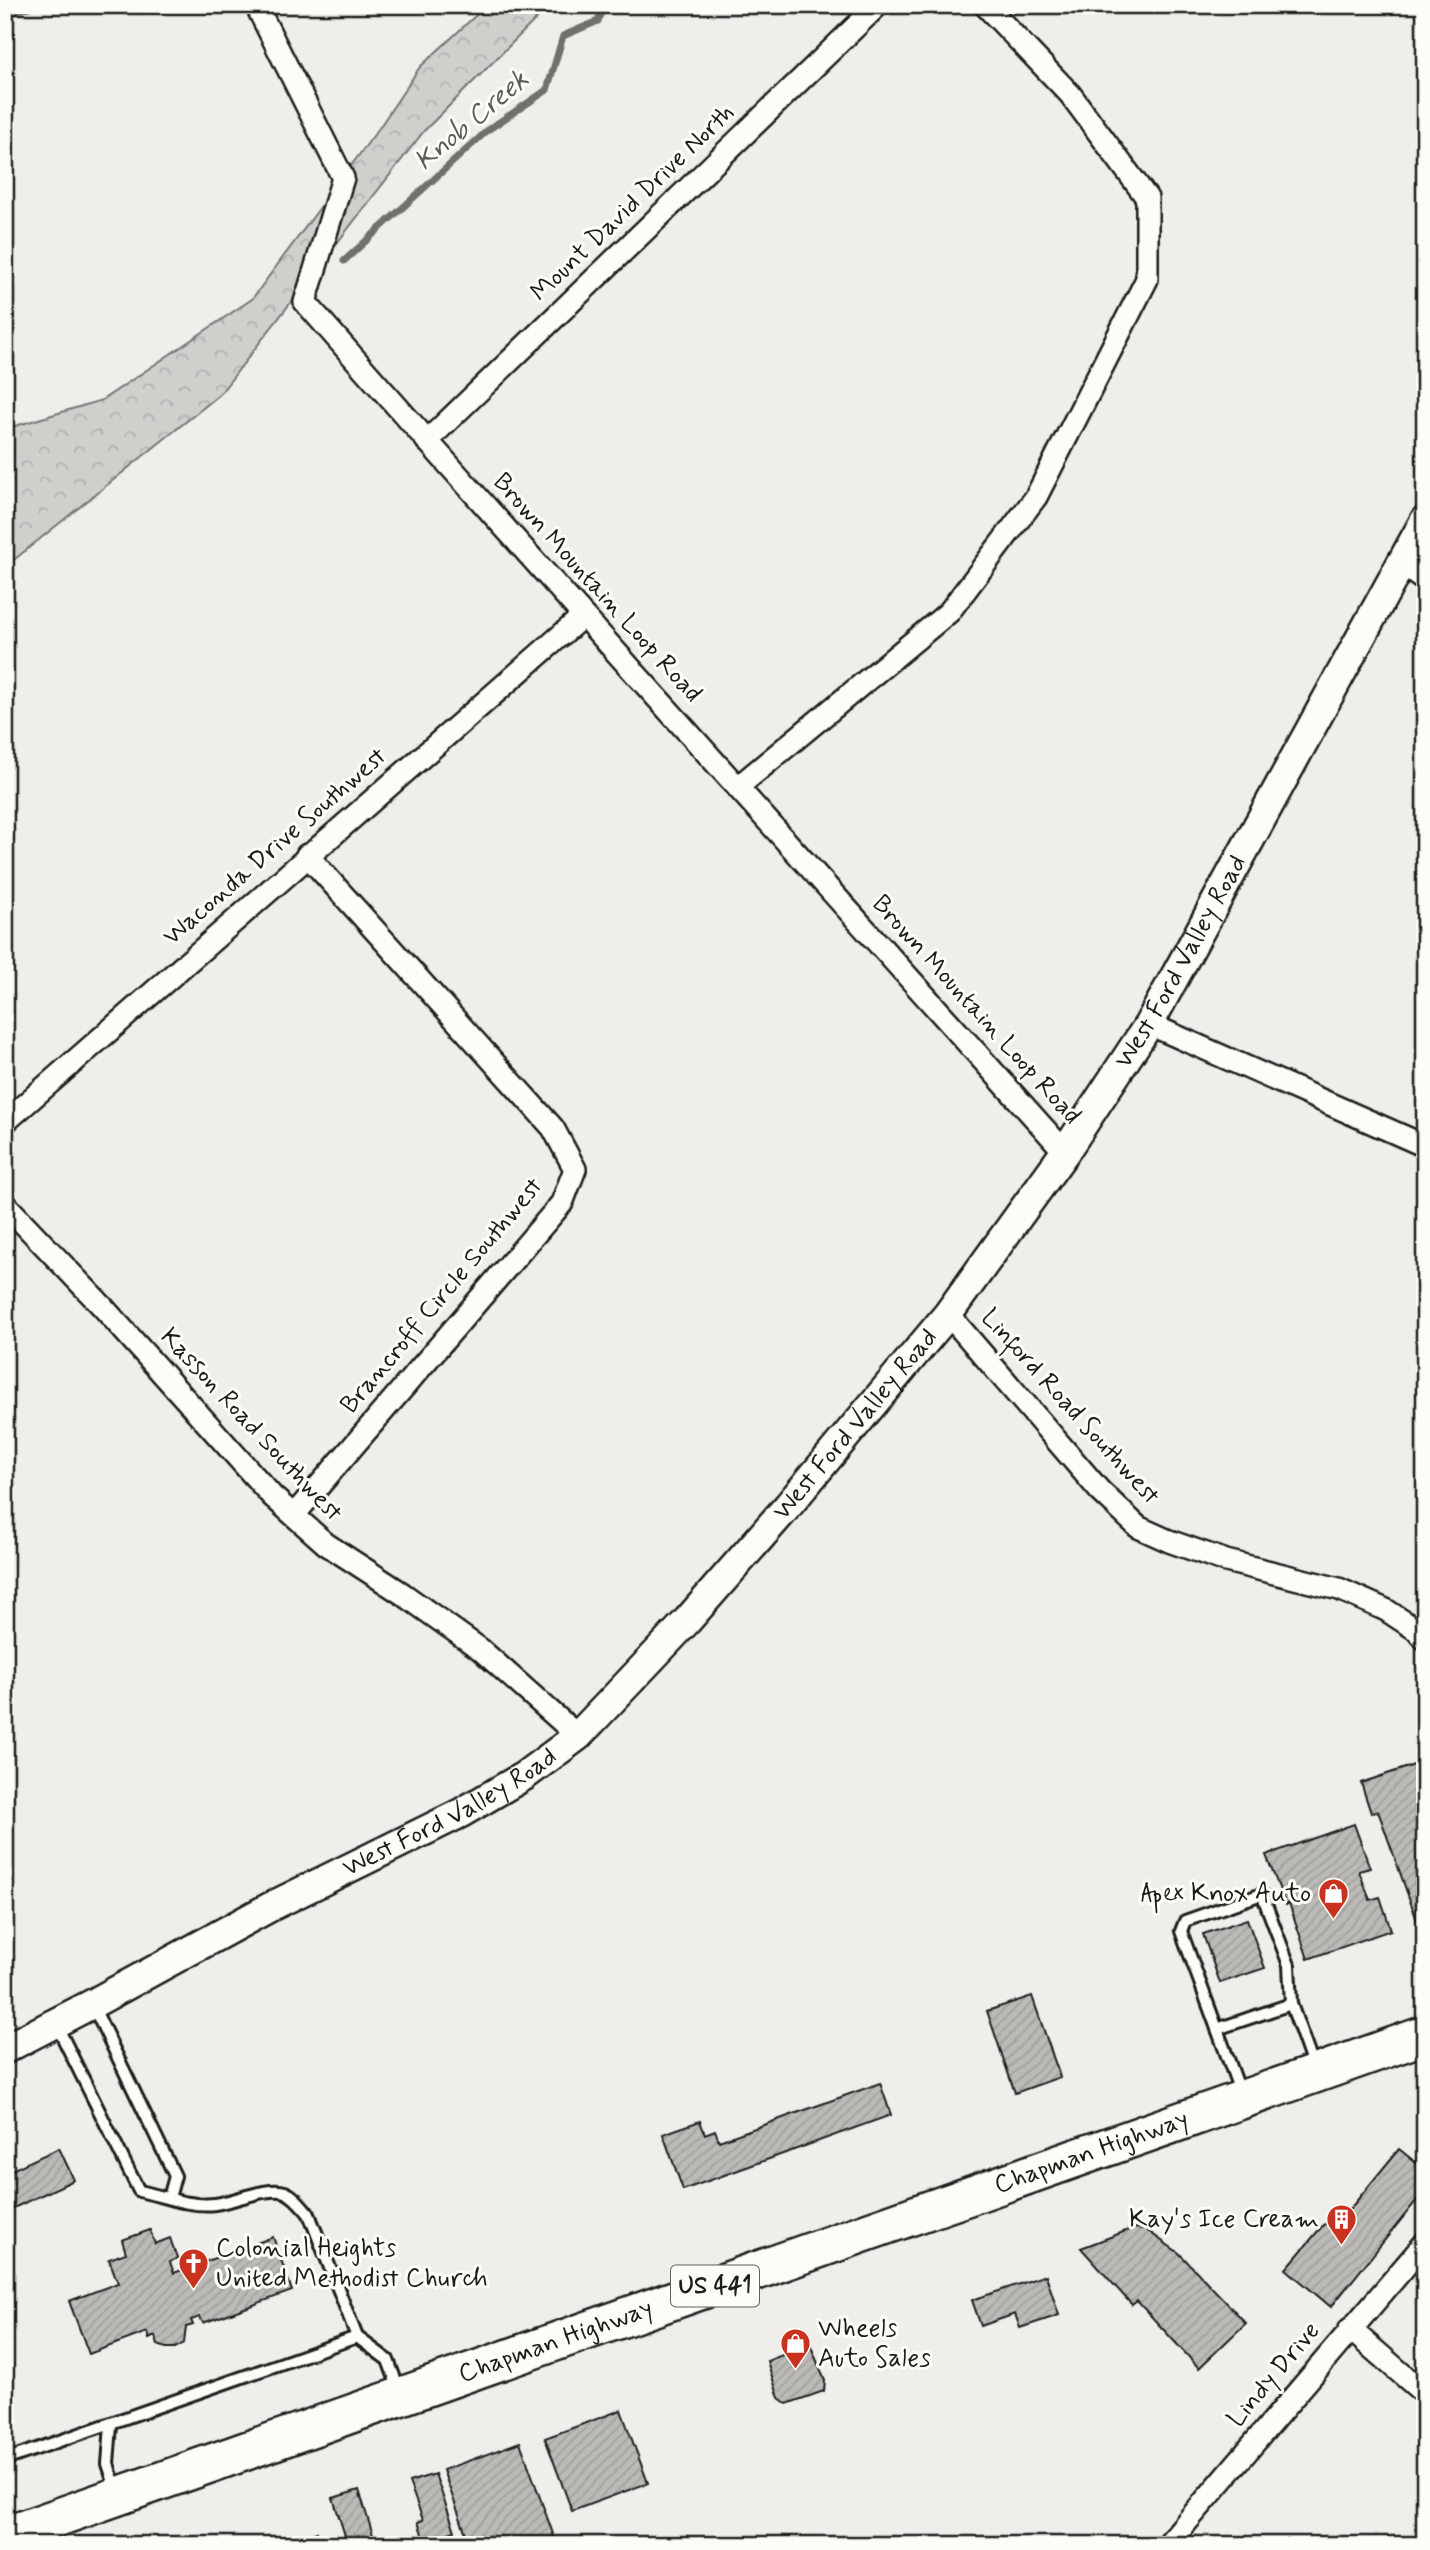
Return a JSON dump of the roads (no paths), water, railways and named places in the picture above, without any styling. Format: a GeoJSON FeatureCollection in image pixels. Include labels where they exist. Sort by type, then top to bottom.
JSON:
{"type":"FeatureCollection","features":[{"type":"Feature","properties":{"kind":"highway","name":"Chapman Highway"},"geometry":{"type":"LineString","coordinates":[[5,2536],[1425,2035]]}},
{"type":"Feature","properties":{"kind":"street","name":"Brown Mountain Loop Road"},"geometry":{"type":"LineString","coordinates":[[256,5],[343,178],[305,302],[1065,1152]]}},
{"type":"Feature","properties":{"kind":"street","name":"Mount David Drive North"},"geometry":{"type":"LineString","coordinates":[[427,441],[878,5]]}},
{"type":"Feature","properties":{"kind":"street"},"geometry":{"type":"LineString","coordinates":[[739,786],[949,612],[1036,497],[1147,279],[1147,198],[1070,94],[985,5]]}},
{"type":"Feature","properties":{"kind":"street","name":"West Ford Valley Road"},"geometry":{"type":"LineString","coordinates":[[5,2049],[272,1906],[461,1813],[524,1776],[578,1737],[687,1620],[948,1314],[1065,1152],[1149,1024],[1425,520]]}},
{"type":"Feature","properties":{"kind":"street"},"geometry":{"type":"LineString","coordinates":[[1402,564],[1425,581]]}},
{"type":"Feature","properties":{"kind":"street","name":"Waconda Drive Southwest"},"geometry":{"type":"LineString","coordinates":[[5,1122],[583,616]]}},
{"type":"Feature","properties":{"kind":"street","name":"Brancroff Circle Southwest"},"geometry":{"type":"LineString","coordinates":[[294,1515],[562,1203],[575,1169],[553,1128],[307,855]]}},
{"type":"Feature","properties":{"kind":"street"},"geometry":{"type":"LineString","coordinates":[[1149,1024],[1425,1146]]}},
{"type":"Feature","properties":{"kind":"street","name":"Kasson Road Southwest"},"geometry":{"type":"LineString","coordinates":[[5,1204],[102,1306],[272,1496],[326,1544],[480,1649],[578,1737]]}},
{"type":"Feature","properties":{"kind":"street","name":"Linford Road Southwest"},"geometry":{"type":"LineString","coordinates":[[948,1314],[1100,1491],[1138,1527],[1169,1542],[1226,1561],[1339,1590],[1386,1610],[1418,1631],[1425,1639]]}},
{"type":"Feature","properties":{"kind":"street","name":"Lindy Drive"},"geometry":{"type":"LineString","coordinates":[[1167,2545],[1425,2243]]}},
{"type":"Feature","properties":{"kind":"street"},"geometry":{"type":"LineString","coordinates":[[1350,2329],[1425,2394]]}},
{"type":"Feature","properties":{"kind":"lane"},"geometry":{"type":"LineString","coordinates":[[1243,2099],[1181,1931],[1185,1921],[1262,1894],[1289,1965],[1291,2004],[1316,2074]]}},
{"type":"Feature","properties":{"kind":"lane"},"geometry":{"type":"LineString","coordinates":[[92,2004],[176,2176],[169,2197]]}},
{"type":"Feature","properties":{"kind":"lane"},"geometry":{"type":"LineString","coordinates":[[1217,2029],[1291,2004]]}},
{"type":"Feature","properties":{"kind":"lane"},"geometry":{"type":"LineString","coordinates":[[55,2024],[139,2192],[169,2197],[189,2204],[215,2204],[284,2191],[297,2200],[309,2214],[357,2337],[388,2360],[402,2396]]}},
{"type":"Feature","properties":{"kind":"lane"},"geometry":{"type":"LineString","coordinates":[[5,2460],[357,2337]]}},
{"type":"Feature","properties":{"kind":"lane"},"geometry":{"type":"LineString","coordinates":[[111,2425],[108,2464],[119,2496]]}},
{"type":"Feature","properties":{"kind":"water"},"geometry":{"type":"Polygon","coordinates":[[[5,5],[57,5],[33,8],[5,18],[5,5]]]}},
{"type":"Feature","properties":{"kind":"waterway","name":"Knob Creek"},"geometry":{"type":"LineString","coordinates":[[344,261],[489,129],[547,90],[563,36],[598,21],[604,5]]}},
{"type":"Feature","properties":{"kind":"place","name":"Apex Knox Auto"},"geometry":{"type":"Point","coordinates":[1334,1921]}},
{"type":"Feature","properties":{"kind":"place","name":"Kay's Ice Cream"},"geometry":{"type":"Point","coordinates":[1342,2247]}},
{"type":"Feature","properties":{"kind":"place","name":"Colonial Heights United Methodist Church"},"geometry":{"type":"Point","coordinates":[193,2291]}},
{"type":"Feature","properties":{"kind":"place","name":"Wheels Auto Sales"},"geometry":{"type":"Point","coordinates":[795,2371]}}]}
